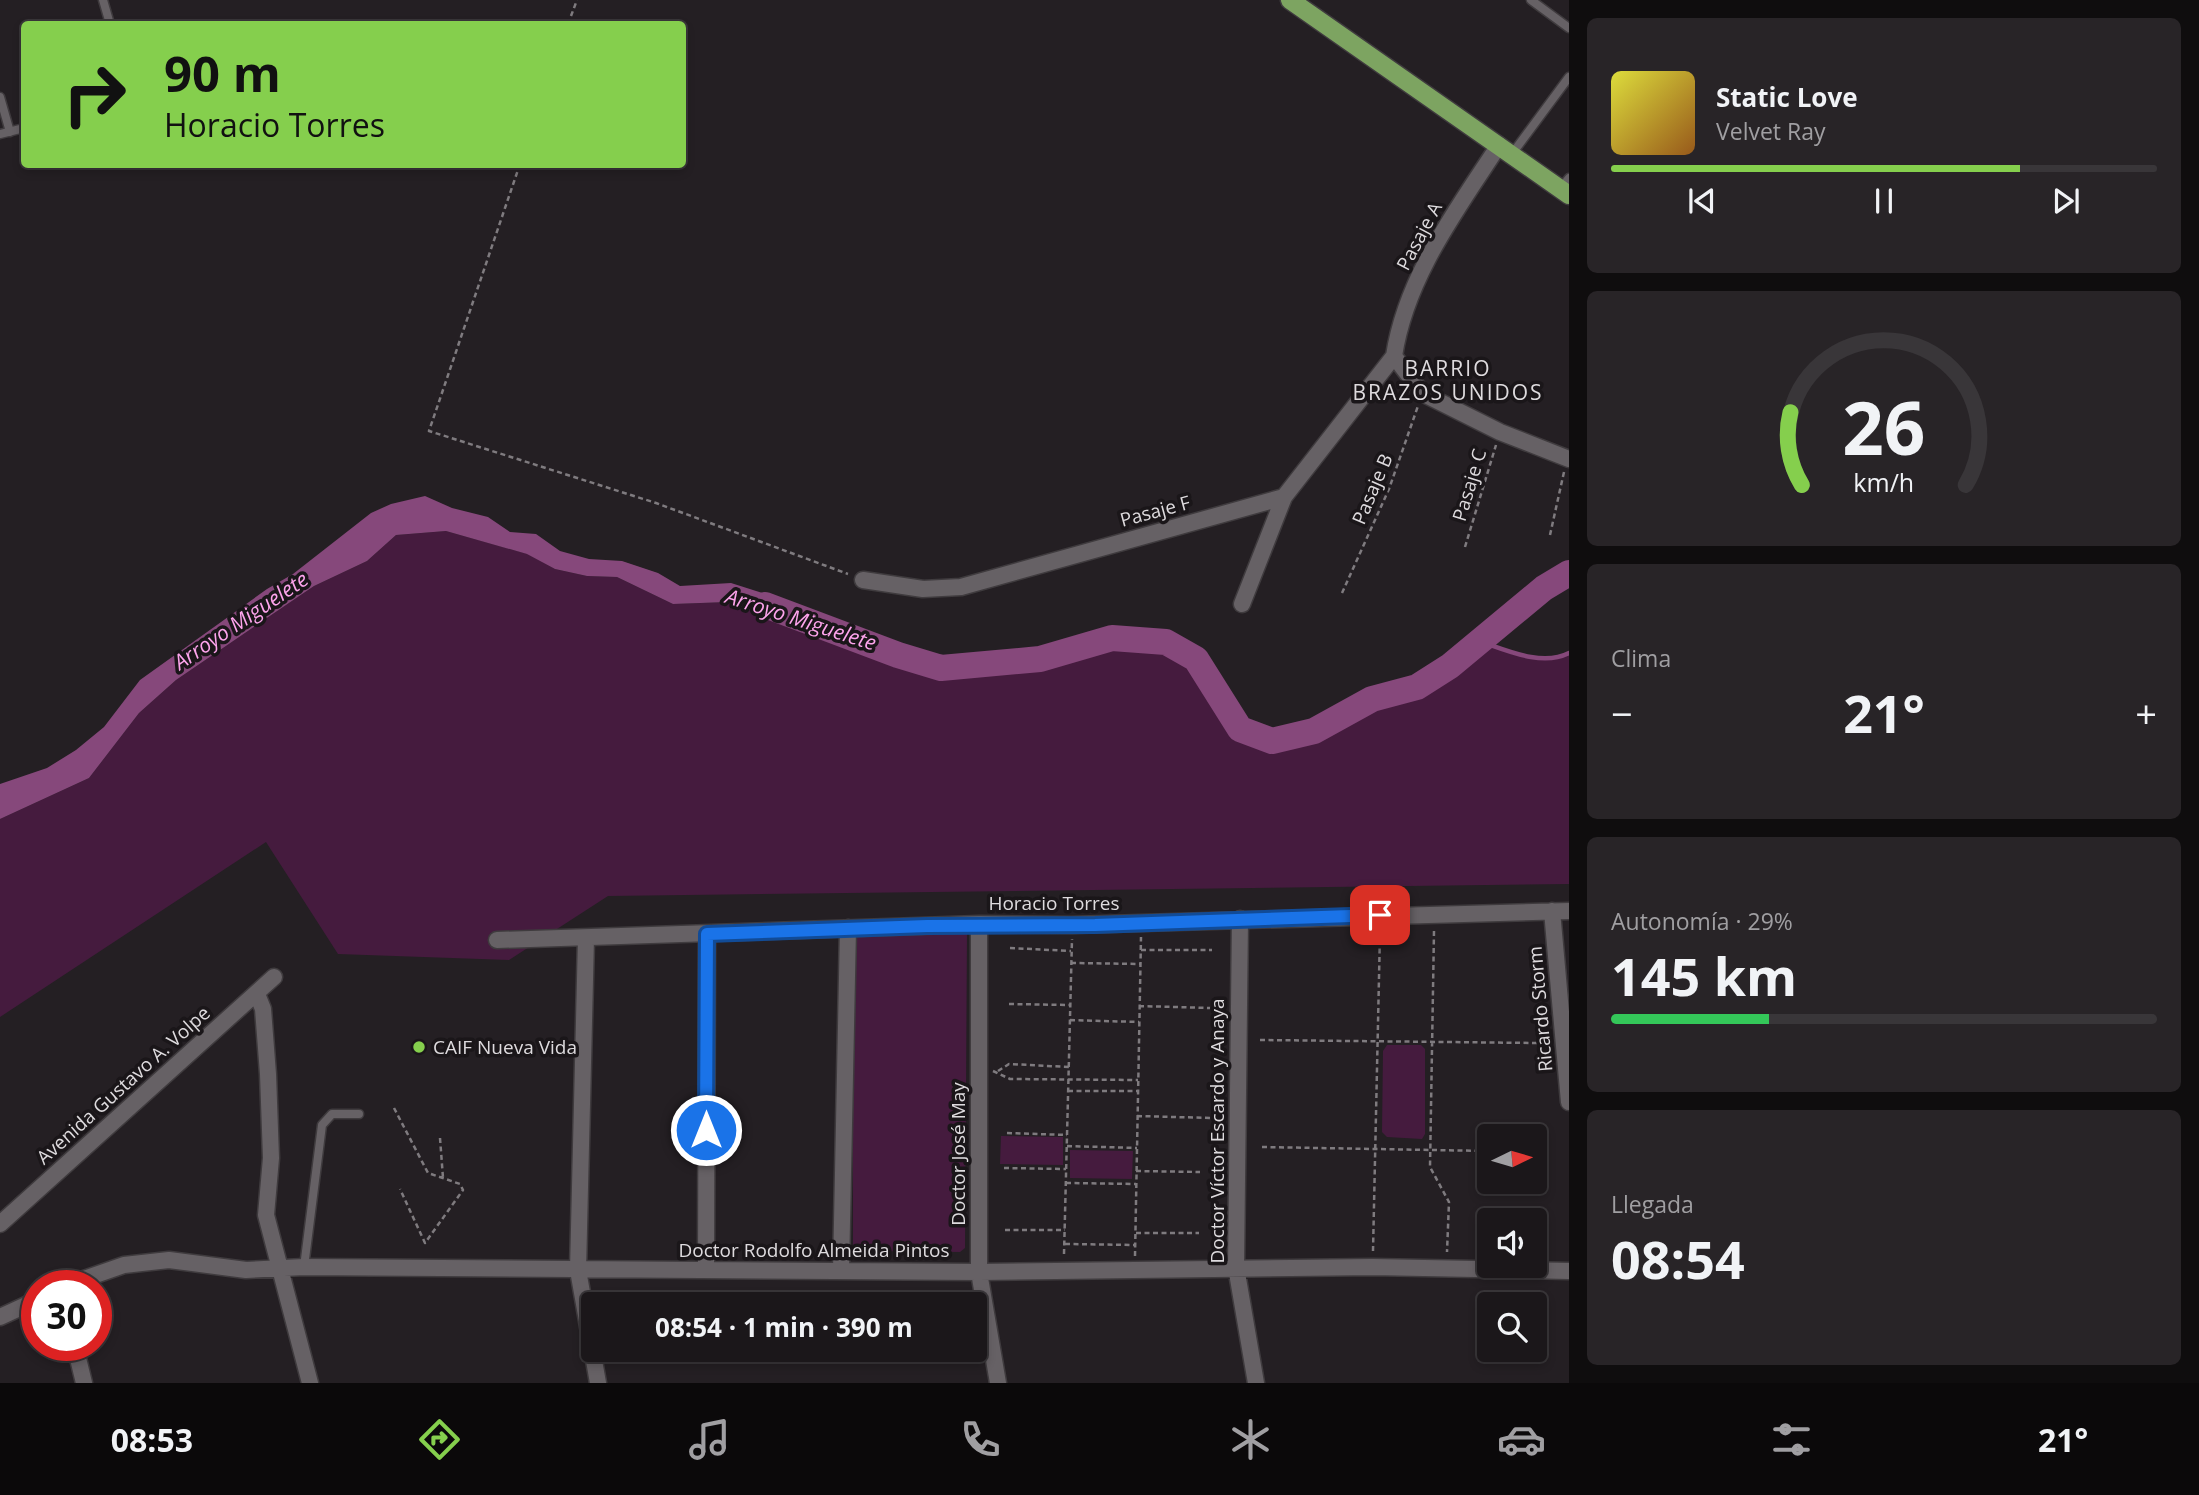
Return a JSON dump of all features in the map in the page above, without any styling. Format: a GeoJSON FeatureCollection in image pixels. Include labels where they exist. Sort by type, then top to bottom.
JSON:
{"type":"FeatureCollection","features":[{"type":"Feature","properties":{"kind":"main road"},"geometry":{"type":"LineString","coordinates":[[1290,0],[1505,149],[1566,187]]}},
{"type":"Feature","properties":{"kind":"street","name":"Pasaje A"},"geometry":{"type":"LineString","coordinates":[[1394,356],[1398,327],[1432,248],[1505,149]]}},
{"type":"Feature","properties":{"kind":"street"},"geometry":{"type":"LineString","coordinates":[[1242,604],[1284,497],[1394,356],[1422,393],[1500,432],[1568,459]]}},
{"type":"Feature","properties":{"kind":"street","name":"Pasaje F"},"geometry":{"type":"LineString","coordinates":[[863,579],[923,589],[961,587],[1284,497]]}},
{"type":"Feature","properties":{"kind":"street","name":"Horacio Torres"},"geometry":{"type":"LineString","coordinates":[[497,940],[979,924],[1141,924],[1561,911]]}},
{"type":"Feature","properties":{"kind":"street","name":"Ricardo Storm"},"geometry":{"type":"LineString","coordinates":[[1561,911],[1569,1102]]}},
{"type":"Feature","properties":{"kind":"street","name":"Doctor Víctor Escardo y Anaya"},"geometry":{"type":"LineString","coordinates":[[1240,919],[1236,1267],[1256,1383]]}},
{"type":"Feature","properties":{"kind":"street","name":"Doctor José May"},"geometry":{"type":"LineString","coordinates":[[979,924],[979,1272],[998,1383]]}},
{"type":"Feature","properties":{"kind":"street"},"geometry":{"type":"LineString","coordinates":[[841,1271],[848,928]]}},
{"type":"Feature","properties":{"kind":"street"},"geometry":{"type":"LineString","coordinates":[[706,1270],[707,934]]}},
{"type":"Feature","properties":{"kind":"street"},"geometry":{"type":"LineString","coordinates":[[586,938],[578,1270],[598,1383]]}},
{"type":"Feature","properties":{"kind":"street","name":"Avenida Gustavo A. Volpe"},"geometry":{"type":"LineString","coordinates":[[0,1224],[274,977]]}},
{"type":"Feature","properties":{"kind":"street"},"geometry":{"type":"LineString","coordinates":[[257,994],[263,1009],[268,1074],[271,1158],[266,1215],[310,1383]]}},
{"type":"Feature","properties":{"kind":"street","name":"Doctor Rodolfo Almeida Pintos"},"geometry":{"type":"LineString","coordinates":[[110,1270],[124,1265],[169,1260],[246,1270],[304,1267],[979,1272],[1373,1267],[1569,1271]]}},
{"type":"Feature","properties":{"kind":"street"},"geometry":{"type":"LineString","coordinates":[[0,1317],[21,1307]]}},
{"type":"Feature","properties":{"kind":"street"},"geometry":{"type":"LineString","coordinates":[[79,1361],[84,1383]]}},
{"type":"Feature","properties":{"kind":"lane"},"geometry":{"type":"LineString","coordinates":[[103,0],[109,21]]}},
{"type":"Feature","properties":{"kind":"lane"},"geometry":{"type":"LineString","coordinates":[[1531,0],[1569,28]]}},
{"type":"Feature","properties":{"kind":"lane"},"geometry":{"type":"LineString","coordinates":[[1505,149],[1569,77]]}},
{"type":"Feature","properties":{"kind":"lane"},"geometry":{"type":"LineString","coordinates":[[0,97],[10,132]]}},
{"type":"Feature","properties":{"kind":"lane"},"geometry":{"type":"LineString","coordinates":[[0,134],[21,129]]}},
{"type":"Feature","properties":{"kind":"lane"},"geometry":{"type":"LineString","coordinates":[[304,1267],[322,1125],[332,1114],[359,1114]]}},
{"type":"Feature","properties":{"kind":"path"},"geometry":{"type":"LineString","coordinates":[[569,21],[577,0]]}},
{"type":"Feature","properties":{"kind":"path"},"geometry":{"type":"LineString","coordinates":[[519,168],[429,431],[656,503],[863,579]]}},
{"type":"Feature","properties":{"kind":"path","name":"Pasaje B"},"geometry":{"type":"LineString","coordinates":[[1342,593],[1389,489],[1422,393]]}},
{"type":"Feature","properties":{"kind":"path","name":"Pasaje C"},"geometry":{"type":"LineString","coordinates":[[1465,547],[1500,432]]}},
{"type":"Feature","properties":{"kind":"path"},"geometry":{"type":"LineString","coordinates":[[1550,535],[1568,459]]}},
{"type":"Feature","properties":{"kind":"path"},"geometry":{"type":"LineString","coordinates":[[1435,914],[1430,1167],[1449,1202],[1447,1268]]}},
{"type":"Feature","properties":{"kind":"path"},"geometry":{"type":"LineString","coordinates":[[1373,1267],[1380,915]]}},
{"type":"Feature","properties":{"kind":"path"},"geometry":{"type":"LineString","coordinates":[[1134,1269],[1141,924]]}},
{"type":"Feature","properties":{"kind":"path"},"geometry":{"type":"LineString","coordinates":[[1064,1271],[1072,925]]}},
{"type":"Feature","properties":{"kind":"path"},"geometry":{"type":"LineString","coordinates":[[1010,948],[1071,951]]}},
{"type":"Feature","properties":{"kind":"path"},"geometry":{"type":"LineString","coordinates":[[1141,950],[1212,950]]}},
{"type":"Feature","properties":{"kind":"path"},"geometry":{"type":"LineString","coordinates":[[1071,963],[1140,964]]}},
{"type":"Feature","properties":{"kind":"path"},"geometry":{"type":"LineString","coordinates":[[1009,1004],[1070,1005]]}},
{"type":"Feature","properties":{"kind":"path"},"geometry":{"type":"LineString","coordinates":[[1139,1006],[1210,1008]]}},
{"type":"Feature","properties":{"kind":"path"},"geometry":{"type":"LineString","coordinates":[[1070,1020],[1139,1022]]}},
{"type":"Feature","properties":{"kind":"path"},"geometry":{"type":"LineString","coordinates":[[1260,1040],[1537,1043]]}},
{"type":"Feature","properties":{"kind":"path"},"geometry":{"type":"LineString","coordinates":[[999,1071],[1009,1064],[1069,1067]]}},
{"type":"Feature","properties":{"kind":"path"},"geometry":{"type":"LineString","coordinates":[[979,1070],[999,1071],[1010,1079],[1138,1080]]}},
{"type":"Feature","properties":{"kind":"path"},"geometry":{"type":"LineString","coordinates":[[1068,1091],[1138,1091]]}},
{"type":"Feature","properties":{"kind":"path"},"geometry":{"type":"LineString","coordinates":[[394,1108],[428,1173],[460,1184],[463,1190],[425,1243],[400,1189]]}},
{"type":"Feature","properties":{"kind":"path"},"geometry":{"type":"LineString","coordinates":[[1137,1116],[1212,1118]]}},
{"type":"Feature","properties":{"kind":"path"},"geometry":{"type":"LineString","coordinates":[[1007,1133],[1067,1135]]}},
{"type":"Feature","properties":{"kind":"path"},"geometry":{"type":"LineString","coordinates":[[440,1138],[443,1178]]}},
{"type":"Feature","properties":{"kind":"path"},"geometry":{"type":"LineString","coordinates":[[1067,1146],[1137,1148]]}},
{"type":"Feature","properties":{"kind":"path"},"geometry":{"type":"LineString","coordinates":[[1262,1147],[1477,1151]]}},
{"type":"Feature","properties":{"kind":"path"},"geometry":{"type":"LineString","coordinates":[[1004,1168],[1066,1169]]}},
{"type":"Feature","properties":{"kind":"path"},"geometry":{"type":"LineString","coordinates":[[1136,1171],[1200,1172]]}},
{"type":"Feature","properties":{"kind":"path"},"geometry":{"type":"LineString","coordinates":[[1066,1183],[1136,1184]]}},
{"type":"Feature","properties":{"kind":"path"},"geometry":{"type":"LineString","coordinates":[[1005,1230],[1065,1230]]}},
{"type":"Feature","properties":{"kind":"path"},"geometry":{"type":"LineString","coordinates":[[1135,1233],[1199,1233]]}},
{"type":"Feature","properties":{"kind":"path"},"geometry":{"type":"LineString","coordinates":[[1065,1244],[1135,1245]]}},
{"type":"Feature","properties":{"kind":"shaded area"},"geometry":{"type":"Polygon","coordinates":[[[446,531],[528,554],[555,569],[587,576],[617,577],[673,604],[728,602],[774,619],[797,619],[838,631],[898,655],[941,668],[1040,659],[1112,638],[1166,642],[1196,659],[1240,729],[1272,741],[1314,731],[1372,699],[1417,687],[1450,666],[1479,641],[1536,657],[1559,657],[1569,653],[1569,884],[608,896],[509,960],[338,954],[266,842],[0,1017],[0,819],[89,778],[139,713],[176,680],[314,586],[367,561],[396,535],[446,531]]]}},
{"type":"Feature","properties":{"kind":"shaded area"},"geometry":{"type":"Polygon","coordinates":[[[964,928],[967,933],[965,1248],[960,1252],[862,1251],[853,1246],[853,936],[964,928]]]}},
{"type":"Feature","properties":{"kind":"shaded area"},"geometry":{"type":"Polygon","coordinates":[[[1387,1045],[1421,1045],[1425,1049],[1425,1134],[1422,1139],[1387,1137],[1382,1132],[1383,1051],[1387,1045]]]}},
{"type":"Feature","properties":{"kind":"shaded area"},"geometry":{"type":"Polygon","coordinates":[[[1001,1136],[1063,1137],[1063,1165],[1000,1164],[1001,1136]]]}},
{"type":"Feature","properties":{"kind":"shaded area"},"geometry":{"type":"Polygon","coordinates":[[[1070,1150],[1133,1151],[1132,1179],[1070,1178],[1070,1150]]]}},
{"type":"Feature","properties":{"kind":"water"},"geometry":{"type":"Polygon","coordinates":[[[425,496],[452,508],[488,517],[510,532],[536,534],[560,551],[589,559],[622,561],[658,573],[680,586],[731,583],[769,595],[797,619],[774,619],[728,602],[673,604],[617,577],[587,576],[555,569],[527,554],[446,531],[396,535],[367,561],[314,586],[176,680],[139,713],[89,778],[0,819],[0,784],[47,768],[76,750],[104,727],[140,680],[267,589],[293,574],[371,513],[391,504],[425,496]]]}},
{"type":"Feature","properties":{"kind":"waterway","name":"Arroyo Miguelete"},"geometry":{"type":"LineString","coordinates":[[765,605],[898,655],[941,668],[1040,659],[1112,638],[1166,642],[1196,659],[1240,729],[1272,741],[1314,731],[1372,699],[1417,687],[1450,666],[1544,588],[1569,573]]}},
{"type":"Feature","properties":{"kind":"waterway"},"geometry":{"type":"LineString","coordinates":[[1479,641],[1536,658],[1558,657],[1569,653]]}},
{"type":"Feature","properties":{"kind":"place","name":"CAIF Nueva Vida"},"geometry":{"type":"Point","coordinates":[419,1047]}},
{"type":"Feature","properties":{"kind":"district","name":"BARRIO BRAZOS UNIDOS"},"geometry":{"type":"Point","coordinates":[1448,381]}},
{"type":"Feature","properties":{"kind":"route"},"geometry":{"type":"LineString","coordinates":[[706,1130],[707,934],[979,924],[1141,924],[1380,915]]}}]}
